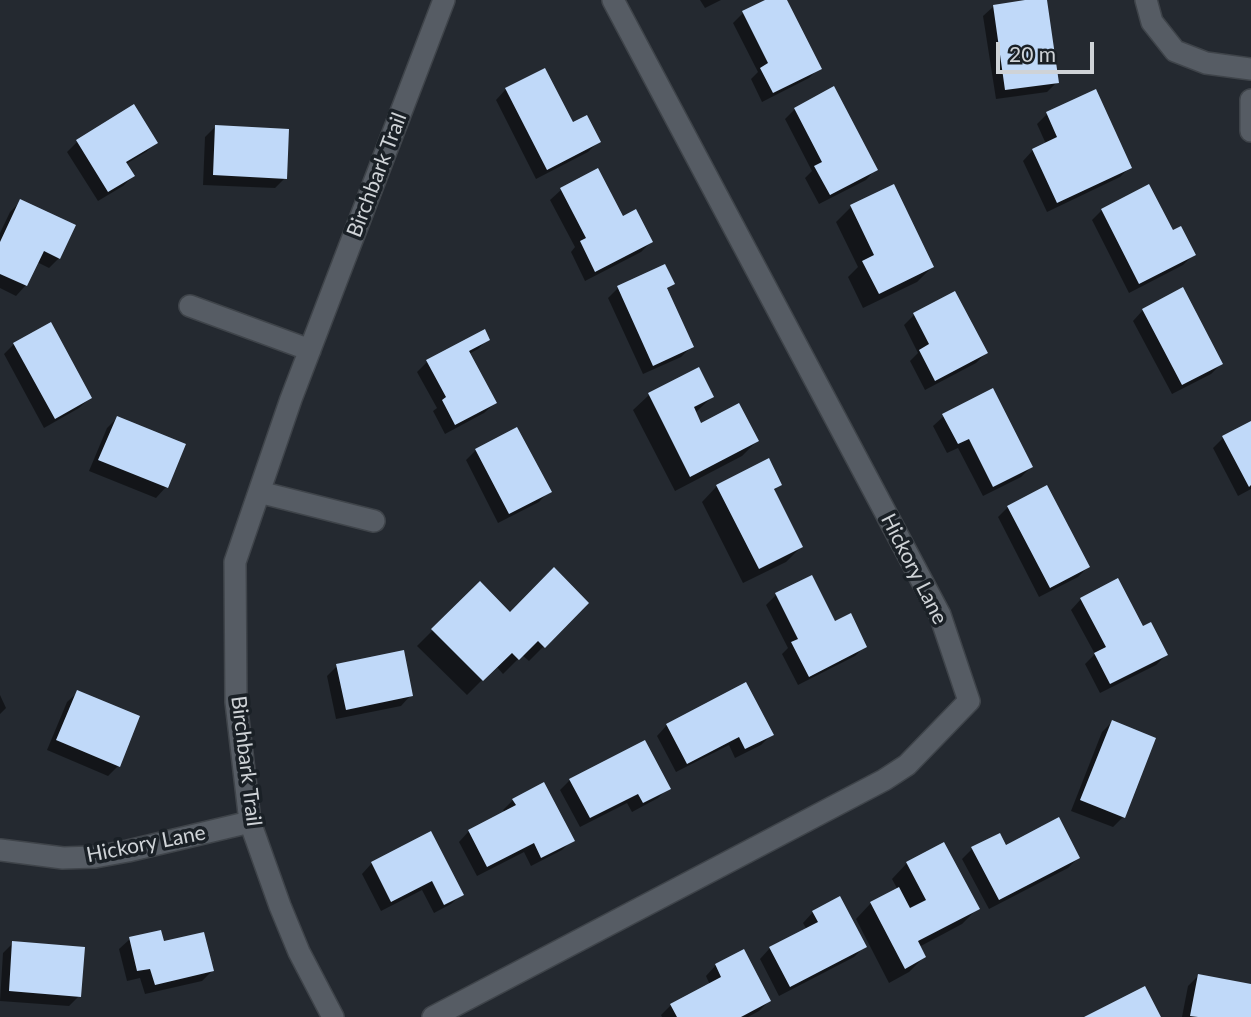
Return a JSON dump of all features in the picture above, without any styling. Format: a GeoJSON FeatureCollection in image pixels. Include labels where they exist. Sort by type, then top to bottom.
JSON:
{"type":"FeatureCollection","features":[{"type":"Feature","properties":{"kind":"street","name":"Birchbark Trail"},"geometry":{"type":"LineString","coordinates":[[333,1017],[299,952],[279,906],[250,822],[236,702],[235,562],[291,399],[444,0]]}},
{"type":"Feature","properties":{"kind":"street","name":"Hickory Lane"},"geometry":{"type":"LineString","coordinates":[[433,1017],[884,780],[907,765],[969,701],[940,615],[613,0]]}},
{"type":"Feature","properties":{"kind":"street"},"geometry":{"type":"LineString","coordinates":[[1146,0],[1152,22],[1175,51],[1206,63],[1251,69]]}},
{"type":"Feature","properties":{"kind":"street"},"geometry":{"type":"LineString","coordinates":[[1251,100],[1251,131]]}},
{"type":"Feature","properties":{"kind":"street"},"geometry":{"type":"LineString","coordinates":[[190,306],[310,350]]}},
{"type":"Feature","properties":{"kind":"street"},"geometry":{"type":"LineString","coordinates":[[259,492],[374,521]]}},
{"type":"Feature","properties":{"kind":"street","name":"Hickory Lane"},"geometry":{"type":"LineString","coordinates":[[0,850],[63,858],[95,857],[250,822]]}},
{"type":"Feature","properties":{"kind":"building"},"geometry":{"type":"Polygon","coordinates":[[[765,0],[787,0],[822,69],[773,93],[760,68],[768,63],[742,11],[765,0]]]}},
{"type":"Feature","properties":{"kind":"building"},"geometry":{"type":"Polygon","coordinates":[[[1047,0],[1059,83],[1005,90],[993,5],[1047,0]]]}},
{"type":"Feature","properties":{"kind":"building"},"geometry":{"type":"Polygon","coordinates":[[[545,68],[573,122],[587,115],[601,142],[547,170],[505,88],[545,68]]]}},
{"type":"Feature","properties":{"kind":"building"},"geometry":{"type":"Polygon","coordinates":[[[834,86],[878,170],[830,195],[814,166],[822,162],[794,108],[834,86]]]}},
{"type":"Feature","properties":{"kind":"building"},"geometry":{"type":"Polygon","coordinates":[[[1096,89],[1132,168],[1057,203],[1032,149],[1057,137],[1046,112],[1096,89]]]}},
{"type":"Feature","properties":{"kind":"building"},"geometry":{"type":"Polygon","coordinates":[[[134,104],[158,143],[126,162],[135,176],[108,192],[76,140],[134,104]]]}},
{"type":"Feature","properties":{"kind":"building"},"geometry":{"type":"Polygon","coordinates":[[[215,125],[289,129],[287,179],[213,175],[215,125]]]}},
{"type":"Feature","properties":{"kind":"building"},"geometry":{"type":"Polygon","coordinates":[[[598,168],[623,216],[636,209],[653,242],[595,272],[580,241],[586,238],[560,188],[598,168]]]}},
{"type":"Feature","properties":{"kind":"building"},"geometry":{"type":"Polygon","coordinates":[[[894,184],[934,267],[879,294],[862,261],[874,255],[850,205],[894,184]]]}},
{"type":"Feature","properties":{"kind":"building"},"geometry":{"type":"Polygon","coordinates":[[[1149,184],[1173,230],[1181,226],[1196,255],[1139,284],[1101,209],[1149,184]]]}},
{"type":"Feature","properties":{"kind":"building"},"geometry":{"type":"Polygon","coordinates":[[[20,199],[76,225],[60,259],[44,251],[27,286],[0,274],[0,242],[20,199]]]}},
{"type":"Feature","properties":{"kind":"building"},"geometry":{"type":"Polygon","coordinates":[[[665,264],[675,284],[667,288],[694,347],[653,366],[617,286],[665,264]]]}},
{"type":"Feature","properties":{"kind":"building"},"geometry":{"type":"Polygon","coordinates":[[[1183,287],[1223,364],[1182,385],[1142,309],[1183,287]]]}},
{"type":"Feature","properties":{"kind":"building"},"geometry":{"type":"Polygon","coordinates":[[[955,291],[988,353],[935,381],[919,350],[929,344],[913,313],[955,291]]]}},
{"type":"Feature","properties":{"kind":"building"},"geometry":{"type":"Polygon","coordinates":[[[51,322],[92,398],[55,419],[13,343],[51,322]]]}},
{"type":"Feature","properties":{"kind":"building"},"geometry":{"type":"Polygon","coordinates":[[[485,329],[490,340],[469,351],[497,403],[455,425],[442,400],[446,397],[426,360],[485,329]]]}},
{"type":"Feature","properties":{"kind":"building"},"geometry":{"type":"Polygon","coordinates":[[[699,367],[714,397],[694,407],[701,423],[739,403],[759,441],[690,477],[648,393],[699,367]]]}},
{"type":"Feature","properties":{"kind":"building"},"geometry":{"type":"Polygon","coordinates":[[[993,388],[1033,467],[993,487],[969,439],[958,444],[942,414],[993,388]]]}},
{"type":"Feature","properties":{"kind":"building"},"geometry":{"type":"Polygon","coordinates":[[[117,416],[186,444],[168,488],[98,460],[117,416]]]}},
{"type":"Feature","properties":{"kind":"building"},"geometry":{"type":"Polygon","coordinates":[[[1251,421],[1251,485],[1249,487],[1222,436],[1251,421]]]}},
{"type":"Feature","properties":{"kind":"building"},"geometry":{"type":"Polygon","coordinates":[[[517,427],[552,492],[509,514],[475,449],[517,427]]]}},
{"type":"Feature","properties":{"kind":"building"},"geometry":{"type":"Polygon","coordinates":[[[769,458],[782,485],[774,489],[803,547],[759,569],[716,485],[769,458]]]}},
{"type":"Feature","properties":{"kind":"building"},"geometry":{"type":"Polygon","coordinates":[[[1047,485],[1090,567],[1050,588],[1007,506],[1047,485]]]}},
{"type":"Feature","properties":{"kind":"building"},"geometry":{"type":"Polygon","coordinates":[[[554,567],[589,603],[545,648],[538,641],[519,660],[512,653],[483,681],[431,629],[480,581],[510,612],[554,567]]]}},
{"type":"Feature","properties":{"kind":"building"},"geometry":{"type":"Polygon","coordinates":[[[812,575],[835,621],[851,613],[867,647],[809,677],[791,642],[798,639],[775,593],[812,575]]]}},
{"type":"Feature","properties":{"kind":"building"},"geometry":{"type":"Polygon","coordinates":[[[1118,578],[1143,626],[1151,622],[1168,655],[1110,684],[1094,653],[1106,647],[1080,598],[1118,578]]]}},
{"type":"Feature","properties":{"kind":"building"},"geometry":{"type":"Polygon","coordinates":[[[404,650],[413,696],[346,710],[336,664],[404,650]]]}},
{"type":"Feature","properties":{"kind":"building"},"geometry":{"type":"Polygon","coordinates":[[[746,682],[774,735],[745,749],[739,737],[687,764],[666,724],[746,682]]]}},
{"type":"Feature","properties":{"kind":"building"},"geometry":{"type":"Polygon","coordinates":[[[77,690],[140,716],[120,767],[56,740],[77,690]]]}},
{"type":"Feature","properties":{"kind":"building"},"geometry":{"type":"Polygon","coordinates":[[[1112,720],[1156,738],[1125,818],[1080,800],[1112,720]]]}},
{"type":"Feature","properties":{"kind":"building"},"geometry":{"type":"Polygon","coordinates":[[[645,740],[671,789],[643,803],[638,794],[590,818],[569,779],[645,740]]]}},
{"type":"Feature","properties":{"kind":"building"},"geometry":{"type":"Polygon","coordinates":[[[544,782],[575,841],[541,858],[534,843],[487,867],[468,830],[516,805],[512,799],[544,782]]]}},
{"type":"Feature","properties":{"kind":"building"},"geometry":{"type":"Polygon","coordinates":[[[1059,817],[1080,858],[999,900],[971,847],[1000,833],[1006,845],[1059,817]]]}},
{"type":"Feature","properties":{"kind":"building"},"geometry":{"type":"Polygon","coordinates":[[[431,831],[464,895],[444,905],[432,881],[391,902],[371,862],[431,831]]]}},
{"type":"Feature","properties":{"kind":"building"},"geometry":{"type":"Polygon","coordinates":[[[944,842],[980,909],[918,941],[926,957],[905,969],[870,902],[899,887],[910,908],[926,900],[906,862],[944,842]]]}},
{"type":"Feature","properties":{"kind":"building"},"geometry":{"type":"Polygon","coordinates":[[[840,896],[867,947],[790,987],[769,947],[818,922],[812,911],[840,896]]]}},
{"type":"Feature","properties":{"kind":"building"},"geometry":{"type":"Polygon","coordinates":[[[161,930],[164,941],[204,932],[214,971],[155,985],[150,969],[137,971],[129,937],[161,930]]]}},
{"type":"Feature","properties":{"kind":"building"},"geometry":{"type":"Polygon","coordinates":[[[12,941],[85,947],[81,997],[9,991],[12,941]]]}},
{"type":"Feature","properties":{"kind":"building"},"geometry":{"type":"Polygon","coordinates":[[[744,949],[771,1001],[741,1017],[677,1017],[670,1004],[721,977],[715,964],[744,949]]]}},
{"type":"Feature","properties":{"kind":"building"},"geometry":{"type":"Polygon","coordinates":[[[1198,974],[1251,984],[1251,1017],[1190,1016],[1198,974]]]}},
{"type":"Feature","properties":{"kind":"building"},"geometry":{"type":"Polygon","coordinates":[[[1145,986],[1161,1017],[1084,1017],[1145,986]]]}}]}
